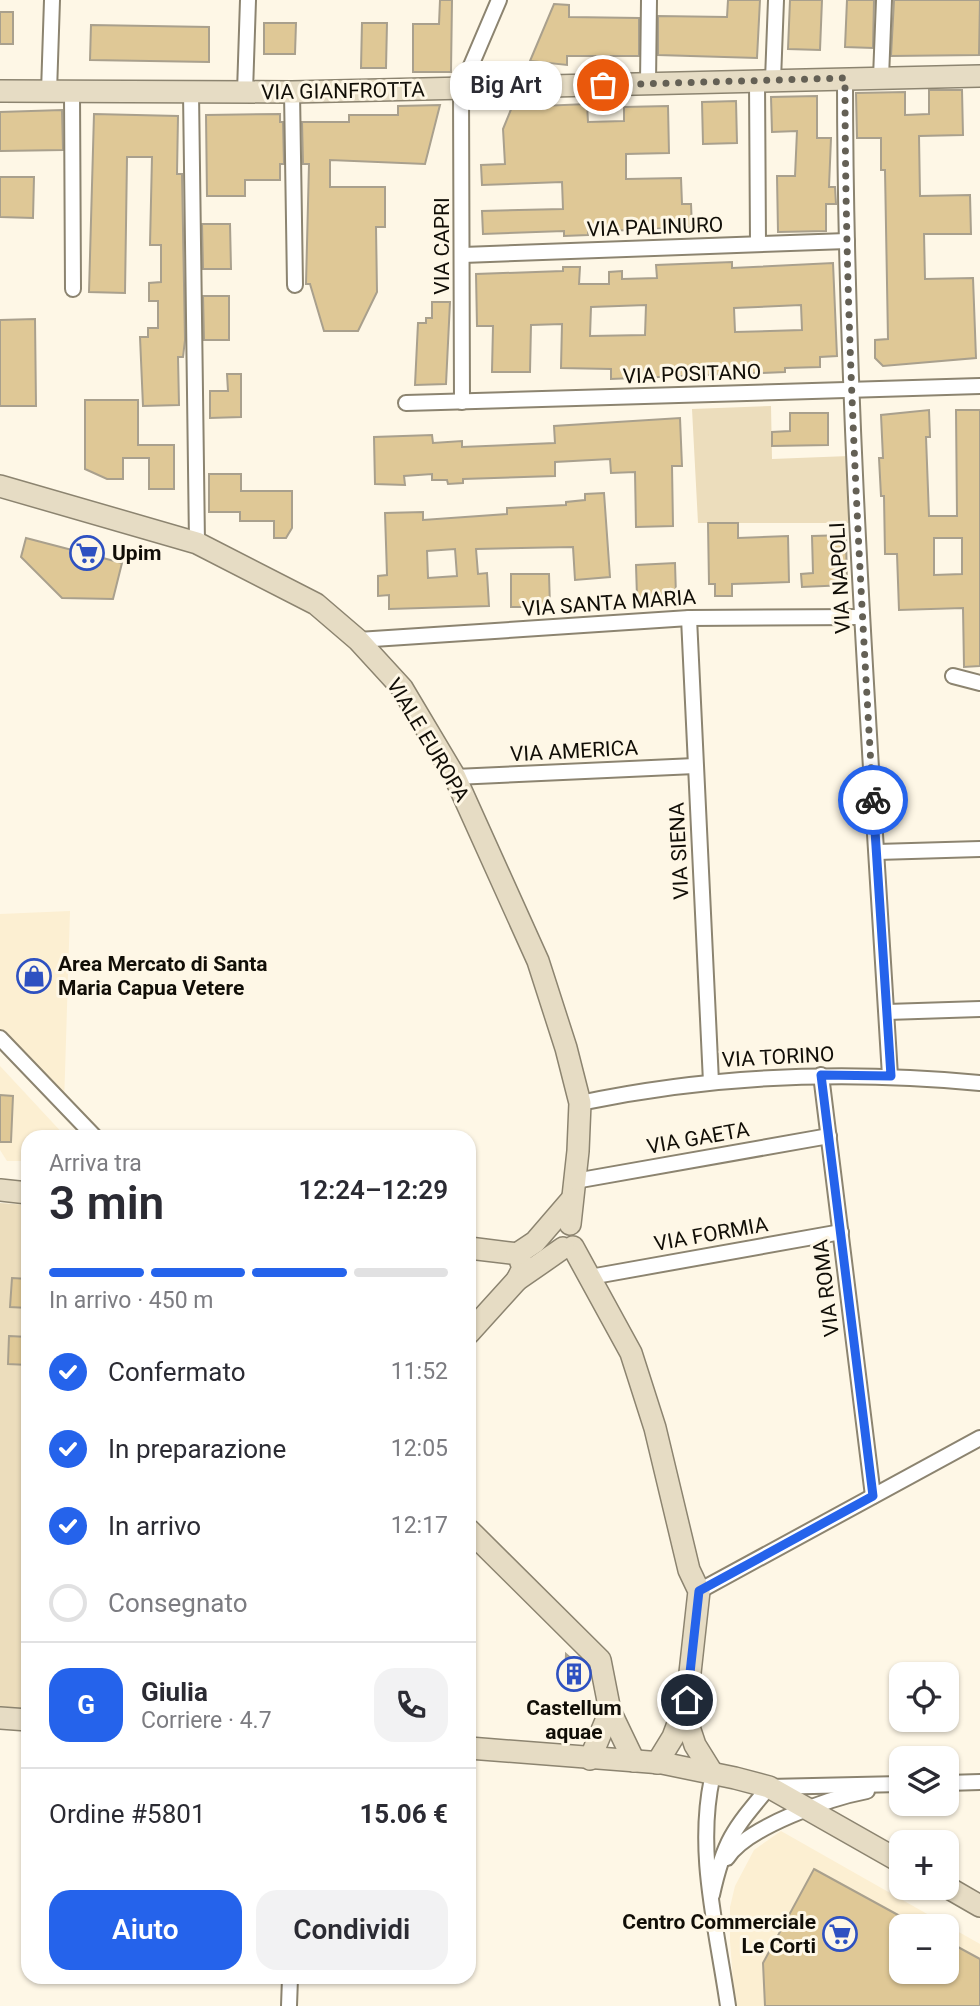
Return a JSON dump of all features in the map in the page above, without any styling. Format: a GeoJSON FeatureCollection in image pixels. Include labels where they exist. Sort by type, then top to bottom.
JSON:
{"type":"FeatureCollection","features":[{"type":"Feature","properties":{"kind":"street"},"geometry":{"type":"LineString","coordinates":[[49,92],[52,0]]}},
{"type":"Feature","properties":{"kind":"street"},"geometry":{"type":"LineString","coordinates":[[245,92],[248,0]]}},
{"type":"Feature","properties":{"kind":"street"},"geometry":{"type":"LineString","coordinates":[[461,89],[499,0]]}},
{"type":"Feature","properties":{"kind":"street"},"geometry":{"type":"LineString","coordinates":[[648,83],[649,0]]}},
{"type":"Feature","properties":{"kind":"street"},"geometry":{"type":"LineString","coordinates":[[758,244],[765,81],[776,0]]}},
{"type":"Feature","properties":{"kind":"street"},"geometry":{"type":"LineString","coordinates":[[881,78],[884,0]]}},
{"type":"Feature","properties":{"kind":"street","name":"VIA GIANFROTTA"},"geometry":{"type":"LineString","coordinates":[[0,91],[292,92],[980,76]]}},
{"type":"Feature","properties":{"kind":"street","name":"VIA NAPOLI"},"geometry":{"type":"LineString","coordinates":[[845,78],[847,241],[862,617],[891,1076]]}},
{"type":"Feature","properties":{"kind":"street","name":"VIA CAPRI"},"geometry":{"type":"LineString","coordinates":[[461,89],[463,402]]}},
{"type":"Feature","properties":{"kind":"street"},"geometry":{"type":"LineString","coordinates":[[191,92],[197,543]]}},
{"type":"Feature","properties":{"kind":"street"},"geometry":{"type":"LineString","coordinates":[[292,92],[295,285]]}},
{"type":"Feature","properties":{"kind":"street"},"geometry":{"type":"LineString","coordinates":[[72,93],[73,289]]}},
{"type":"Feature","properties":{"kind":"street","name":"VIA PALINURO"},"geometry":{"type":"LineString","coordinates":[[463,255],[847,241]]}},
{"type":"Feature","properties":{"kind":"street","name":"VIA POSITANO"},"geometry":{"type":"LineString","coordinates":[[406,403],[980,386]]}},
{"type":"Feature","properties":{"kind":"street","name":"VIALE EUROPA"},"geometry":{"type":"LineString","coordinates":[[0,486],[197,543],[316,604],[358,640],[402,688],[455,777],[538,961],[579,1103],[570,1224],[558,1227],[555,1235],[556,1243],[568,1248]]}},
{"type":"Feature","properties":{"kind":"street","name":"VIA SANTA MARIA"},"geometry":{"type":"LineString","coordinates":[[358,640],[689,618],[862,617]]}},
{"type":"Feature","properties":{"kind":"street","name":"VIA SIENA"},"geometry":{"type":"LineString","coordinates":[[689,618],[711,1082]]}},
{"type":"Feature","properties":{"kind":"street"},"geometry":{"type":"LineString","coordinates":[[953,677],[980,684]]}},
{"type":"Feature","properties":{"kind":"street","name":"VIA AMERICA"},"geometry":{"type":"LineString","coordinates":[[455,777],[695,766]]}},
{"type":"Feature","properties":{"kind":"street"},"geometry":{"type":"LineString","coordinates":[[877,852],[980,849]]}},
{"type":"Feature","properties":{"kind":"street"},"geometry":{"type":"LineString","coordinates":[[887,1012],[980,1009]]}},
{"type":"Feature","properties":{"kind":"street"},"geometry":{"type":"LineString","coordinates":[[0,1038],[88,1130]]}},
{"type":"Feature","properties":{"kind":"street","name":"VIA TORINO"},"geometry":{"type":"LineString","coordinates":[[579,1103],[644,1090],[711,1082],[821,1075],[891,1076],[980,1083]]}},
{"type":"Feature","properties":{"kind":"street","name":"VIA ROMA"},"geometry":{"type":"LineString","coordinates":[[821,1075],[873,1496]]}},
{"type":"Feature","properties":{"kind":"street","name":"VIA GAETA"},"geometry":{"type":"LineString","coordinates":[[573,1190],[829,1136]]}},
{"type":"Feature","properties":{"kind":"street"},"geometry":{"type":"LineString","coordinates":[[0,1190],[21,1192]]}},
{"type":"Feature","properties":{"kind":"street"},"geometry":{"type":"LineString","coordinates":[[517,1254],[535,1242],[573,1190]]}},
{"type":"Feature","properties":{"kind":"street","name":"VIA FORMIA"},"geometry":{"type":"LineString","coordinates":[[590,1277],[841,1232]]}},
{"type":"Feature","properties":{"kind":"street"},"geometry":{"type":"LineString","coordinates":[[517,1280],[568,1248],[590,1277],[631,1353],[655,1428],[689,1570],[699,1591],[687,1700],[688,1724],[695,1745],[713,1774],[704,1836],[728,2006]]}},
{"type":"Feature","properties":{"kind":"street"},"geometry":{"type":"LineString","coordinates":[[476,1249],[517,1254],[523,1260],[523,1268],[517,1280],[476,1325]]}},
{"type":"Feature","properties":{"kind":"street"},"geometry":{"type":"LineString","coordinates":[[699,1591],[980,1438]]}},
{"type":"Feature","properties":{"kind":"street"},"geometry":{"type":"LineString","coordinates":[[476,1537],[600,1660],[610,1712],[634,1761]]}},
{"type":"Feature","properties":{"kind":"street"},"geometry":{"type":"LineString","coordinates":[[657,1763],[673,1737],[687,1700]]}},
{"type":"Feature","properties":{"kind":"street"},"geometry":{"type":"LineString","coordinates":[[590,1759],[610,1712]]}},
{"type":"Feature","properties":{"kind":"street"},"geometry":{"type":"LineString","coordinates":[[0,1718],[21,1720]]}},
{"type":"Feature","properties":{"kind":"street"},"geometry":{"type":"LineString","coordinates":[[476,1749],[657,1763],[769,1787],[889,1784]]}},
{"type":"Feature","properties":{"kind":"street"},"geometry":{"type":"LineString","coordinates":[[959,1783],[980,1782]]}},
{"type":"Feature","properties":{"kind":"street"},"geometry":{"type":"LineString","coordinates":[[769,1787],[889,1855]]}},
{"type":"Feature","properties":{"kind":"street"},"geometry":{"type":"LineString","coordinates":[[712,1895],[720,1857],[733,1831],[769,1787]]}},
{"type":"Feature","properties":{"kind":"street"},"geometry":{"type":"LineString","coordinates":[[712,1895],[723,1864],[735,1845],[785,1818],[830,1800],[889,1787]]}},
{"type":"Feature","properties":{"kind":"street"},"geometry":{"type":"LineString","coordinates":[[959,1894],[980,1906]]}},
{"type":"Feature","properties":{"kind":"street"},"geometry":{"type":"LineString","coordinates":[[289,2006],[290,1984]]}},
{"type":"Feature","properties":{"kind":"shaded area"},"geometry":{"type":"Polygon","coordinates":[[[771,406],[772,459],[849,456],[851,523],[698,523],[692,409],[771,406]]]}},
{"type":"Feature","properties":{"kind":"shaded area","name":"Area Mercato di Santa Maria Capua Vetere"},"geometry":{"type":"Polygon","coordinates":[[[70,911],[64,1105],[0,1038],[0,914],[70,911]]]}},
{"type":"Feature","properties":{"kind":"shaded area"},"geometry":{"type":"Polygon","coordinates":[[[0,1066],[59,1130],[21,1130],[21,1161],[7,1161],[0,1150],[0,1066]]]}},
{"type":"Feature","properties":{"kind":"shaded area"},"geometry":{"type":"Polygon","coordinates":[[[0,1203],[21,1204],[21,1720],[0,1718],[0,1203]]]}},
{"type":"Feature","properties":{"kind":"shaded area","name":"Centro Commerciale Le Corti"},"geometry":{"type":"Polygon","coordinates":[[[781,1831],[889,1892],[889,1900],[903,1900],[927,1914],[889,1914],[889,1984],[959,1984],[959,1932],[980,1944],[980,2006],[735,2006],[730,1907],[735,1886],[754,1850],[781,1831]]]}},
{"type":"Feature","properties":{"kind":"building"},"geometry":{"type":"Polygon","coordinates":[[[440,0],[452,0],[451,72],[413,72],[413,24],[439,24],[440,0]]]}},
{"type":"Feature","properties":{"kind":"building"},"geometry":{"type":"Polygon","coordinates":[[[728,0],[760,0],[757,58],[658,55],[658,16],[727,17],[728,0]]]}},
{"type":"Feature","properties":{"kind":"building"},"geometry":{"type":"Polygon","coordinates":[[[790,0],[822,0],[820,50],[788,49],[790,0]]]}},
{"type":"Feature","properties":{"kind":"building"},"geometry":{"type":"Polygon","coordinates":[[[847,0],[874,0],[873,48],[845,47],[847,0]]]}},
{"type":"Feature","properties":{"kind":"building"},"geometry":{"type":"Polygon","coordinates":[[[894,0],[980,0],[979,55],[891,56],[894,0]]]}},
{"type":"Feature","properties":{"kind":"building"},"geometry":{"type":"Polygon","coordinates":[[[554,4],[569,5],[569,17],[639,18],[639,56],[567,56],[567,65],[530,61],[554,4]]]}},
{"type":"Feature","properties":{"kind":"building"},"geometry":{"type":"Polygon","coordinates":[[[0,12],[13,12],[13,44],[0,44],[0,12]]]}},
{"type":"Feature","properties":{"kind":"building"},"geometry":{"type":"Polygon","coordinates":[[[264,23],[296,23],[295,54],[264,54],[264,23]]]}},
{"type":"Feature","properties":{"kind":"building"},"geometry":{"type":"Polygon","coordinates":[[[362,23],[387,23],[386,68],[361,68],[362,23]]]}},
{"type":"Feature","properties":{"kind":"building"},"geometry":{"type":"Polygon","coordinates":[[[91,25],[209,27],[209,62],[90,60],[91,25]]]}},
{"type":"Feature","properties":{"kind":"building"},"geometry":{"type":"Polygon","coordinates":[[[929,90],[962,90],[963,135],[919,136],[920,196],[970,195],[971,234],[924,234],[925,279],[973,278],[976,358],[883,366],[875,358],[875,340],[888,339],[885,170],[881,170],[881,138],[857,138],[856,93],[905,92],[905,115],[929,114],[929,90]]]}},
{"type":"Feature","properties":{"kind":"building"},"geometry":{"type":"Polygon","coordinates":[[[817,96],[817,138],[831,138],[829,187],[835,187],[836,204],[826,204],[826,231],[778,232],[777,176],[795,176],[797,131],[772,132],[771,97],[817,96]]]}},
{"type":"Feature","properties":{"kind":"building"},"geometry":{"type":"Polygon","coordinates":[[[541,101],[541,106],[587,104],[588,122],[624,121],[624,107],[668,106],[669,153],[626,154],[626,179],[681,178],[682,204],[691,204],[692,227],[588,232],[588,235],[564,236],[564,231],[483,234],[482,211],[563,209],[562,182],[482,185],[481,165],[505,164],[503,129],[514,102],[541,101]]]}},
{"type":"Feature","properties":{"kind":"building"},"geometry":{"type":"Polygon","coordinates":[[[736,101],[737,143],[703,144],[702,102],[736,101]]]}},
{"type":"Feature","properties":{"kind":"building"},"geometry":{"type":"Polygon","coordinates":[[[440,105],[425,164],[330,160],[330,187],[385,187],[385,227],[376,227],[377,292],[358,331],[324,331],[310,284],[306,284],[309,164],[303,164],[302,122],[349,122],[349,115],[398,115],[398,106],[440,105]]]}},
{"type":"Feature","properties":{"kind":"building"},"geometry":{"type":"Polygon","coordinates":[[[62,110],[63,150],[0,151],[0,112],[62,110]]]}},
{"type":"Feature","properties":{"kind":"building"},"geometry":{"type":"Polygon","coordinates":[[[94,114],[178,116],[177,174],[182,174],[185,340],[183,357],[178,357],[179,405],[143,406],[140,337],[148,337],[148,328],[158,328],[158,301],[149,301],[149,283],[161,282],[161,245],[150,245],[152,157],[127,157],[125,293],[89,292],[94,114]]]}},
{"type":"Feature","properties":{"kind":"building"},"geometry":{"type":"Polygon","coordinates":[[[280,114],[280,122],[283,122],[284,164],[280,164],[280,180],[245,180],[245,196],[207,196],[206,115],[280,114]]]}},
{"type":"Feature","properties":{"kind":"building"},"geometry":{"type":"Polygon","coordinates":[[[0,177],[34,177],[33,218],[0,217],[0,177]]]}},
{"type":"Feature","properties":{"kind":"building"},"geometry":{"type":"Polygon","coordinates":[[[202,224],[230,224],[231,269],[203,269],[202,224]]]}},
{"type":"Feature","properties":{"kind":"building"},"geometry":{"type":"Polygon","coordinates":[[[732,262],[732,268],[833,263],[837,356],[820,357],[820,367],[785,368],[785,372],[611,379],[611,369],[561,368],[562,324],[531,325],[530,372],[492,372],[493,326],[477,326],[476,274],[563,271],[563,267],[580,267],[579,284],[609,284],[609,272],[622,271],[622,279],[657,278],[656,265],[732,262]],[[646,305],[591,307],[590,336],[645,335],[646,305]],[[801,305],[734,308],[735,332],[802,330],[801,305]]]}},
{"type":"Feature","properties":{"kind":"building"},"geometry":{"type":"Polygon","coordinates":[[[203,296],[229,296],[229,340],[204,340],[203,296]]]}},
{"type":"Feature","properties":{"kind":"building"},"geometry":{"type":"Polygon","coordinates":[[[432,302],[450,302],[446,384],[415,385],[418,323],[426,323],[426,318],[432,318],[432,302]]]}},
{"type":"Feature","properties":{"kind":"building"},"geometry":{"type":"Polygon","coordinates":[[[35,319],[36,406],[0,406],[0,320],[35,319]]]}},
{"type":"Feature","properties":{"kind":"building"},"geometry":{"type":"Polygon","coordinates":[[[227,374],[241,374],[241,417],[210,418],[210,391],[228,391],[227,374]]]}},
{"type":"Feature","properties":{"kind":"building"},"geometry":{"type":"Polygon","coordinates":[[[85,400],[138,400],[138,445],[174,445],[174,489],[149,489],[149,458],[123,458],[123,479],[107,479],[85,469],[85,400]]]}},
{"type":"Feature","properties":{"kind":"building"},"geometry":{"type":"Polygon","coordinates":[[[929,410],[930,437],[926,437],[929,516],[957,516],[956,410],[980,410],[980,666],[964,667],[963,608],[899,610],[897,554],[885,554],[884,496],[881,496],[879,458],[883,458],[881,415],[929,410]],[[934,538],[934,575],[962,574],[962,538],[934,538]]]}},
{"type":"Feature","properties":{"kind":"building"},"geometry":{"type":"Polygon","coordinates":[[[790,413],[828,413],[828,445],[772,446],[772,432],[790,431],[790,413]]]}},
{"type":"Feature","properties":{"kind":"building"},"geometry":{"type":"Polygon","coordinates":[[[680,418],[682,466],[672,466],[673,526],[636,527],[635,472],[611,473],[610,459],[555,462],[555,476],[463,479],[463,483],[448,484],[447,480],[432,480],[432,474],[404,476],[405,485],[375,484],[374,437],[432,435],[433,443],[462,441],[462,447],[555,443],[554,426],[680,418]]]}},
{"type":"Feature","properties":{"kind":"building"},"geometry":{"type":"Polygon","coordinates":[[[209,474],[241,474],[241,491],[292,491],[292,528],[286,538],[274,538],[274,521],[240,521],[240,512],[209,512],[209,474]]]}},
{"type":"Feature","properties":{"kind":"building"},"geometry":{"type":"Polygon","coordinates":[[[604,493],[610,577],[575,580],[573,547],[476,549],[478,574],[487,573],[489,606],[389,609],[389,595],[378,596],[378,576],[387,575],[385,513],[423,512],[423,520],[507,514],[507,508],[566,505],[566,502],[585,500],[585,494],[604,493]],[[455,549],[427,551],[428,578],[457,576],[455,549]]]}},
{"type":"Feature","properties":{"kind":"building"},"geometry":{"type":"Polygon","coordinates":[[[708,523],[738,523],[738,538],[788,536],[789,582],[732,584],[732,596],[715,596],[715,584],[709,584],[708,523]]]}},
{"type":"Feature","properties":{"kind":"building"},"geometry":{"type":"Polygon","coordinates":[[[846,535],[847,585],[802,587],[801,574],[813,573],[812,536],[846,535]]]}},
{"type":"Feature","properties":{"kind":"building"},"geometry":{"type":"Polygon","coordinates":[[[26,538],[122,563],[113,599],[62,598],[21,557],[26,538]]]}},
{"type":"Feature","properties":{"kind":"building"},"geometry":{"type":"Polygon","coordinates":[[[675,563],[676,596],[637,597],[636,565],[675,563]]]}},
{"type":"Feature","properties":{"kind":"building"},"geometry":{"type":"Polygon","coordinates":[[[511,574],[549,574],[550,607],[511,607],[511,574]]]}},
{"type":"Feature","properties":{"kind":"building"},"geometry":{"type":"Polygon","coordinates":[[[0,1095],[13,1096],[11,1142],[0,1142],[0,1095]]]}},
{"type":"Feature","properties":{"kind":"building"},"geometry":{"type":"Polygon","coordinates":[[[12,1278],[21,1279],[21,1308],[10,1307],[12,1278]]]}},
{"type":"Feature","properties":{"kind":"building"},"geometry":{"type":"Polygon","coordinates":[[[9,1336],[21,1337],[21,1365],[8,1364],[9,1336]]]}},
{"type":"Feature","properties":{"kind":"building","name":"Castellum aquae"},"geometry":{"type":"Polygon","coordinates":[[[566,1654],[582,1668],[582,1680],[565,1680],[566,1654]]]}},
{"type":"Feature","properties":{"kind":"building","name":"Centro Commerciale Le Corti"},"geometry":{"type":"Polygon","coordinates":[[[814,1869],[896,1914],[889,1914],[889,1984],[959,1984],[959,1948],[980,1959],[980,2006],[765,2006],[763,1963],[814,1869]]]}},
{"type":"Feature","properties":{"kind":"way so far"},"geometry":{"type":"LineString","coordinates":[[603,85],[845,78],[847,241],[862,617],[873,800]]}},
{"type":"Feature","properties":{"kind":"place","name":"Big Art"},"geometry":{"type":"Point","coordinates":[603,85]}},
{"type":"Feature","properties":{"kind":"place","name":"Upim"},"geometry":{"type":"Point","coordinates":[87,553]}},
{"type":"Feature","properties":{"kind":"place","name":"Area Mercato di Santa Maria Capua Vetere"},"geometry":{"type":"Point","coordinates":[34,976]}},
{"type":"Feature","properties":{"kind":"place","name":"Castellum aquae"},"geometry":{"type":"Point","coordinates":[574,1674]}},
{"type":"Feature","properties":{"kind":"place","name":"Centro Commerciale Le Corti"},"geometry":{"type":"Point","coordinates":[840,1934]}},
{"type":"Feature","properties":{"kind":"route"},"geometry":{"type":"LineString","coordinates":[[687,1700],[699,1591],[873,1496],[821,1075],[891,1076],[873,800]]}}]}
